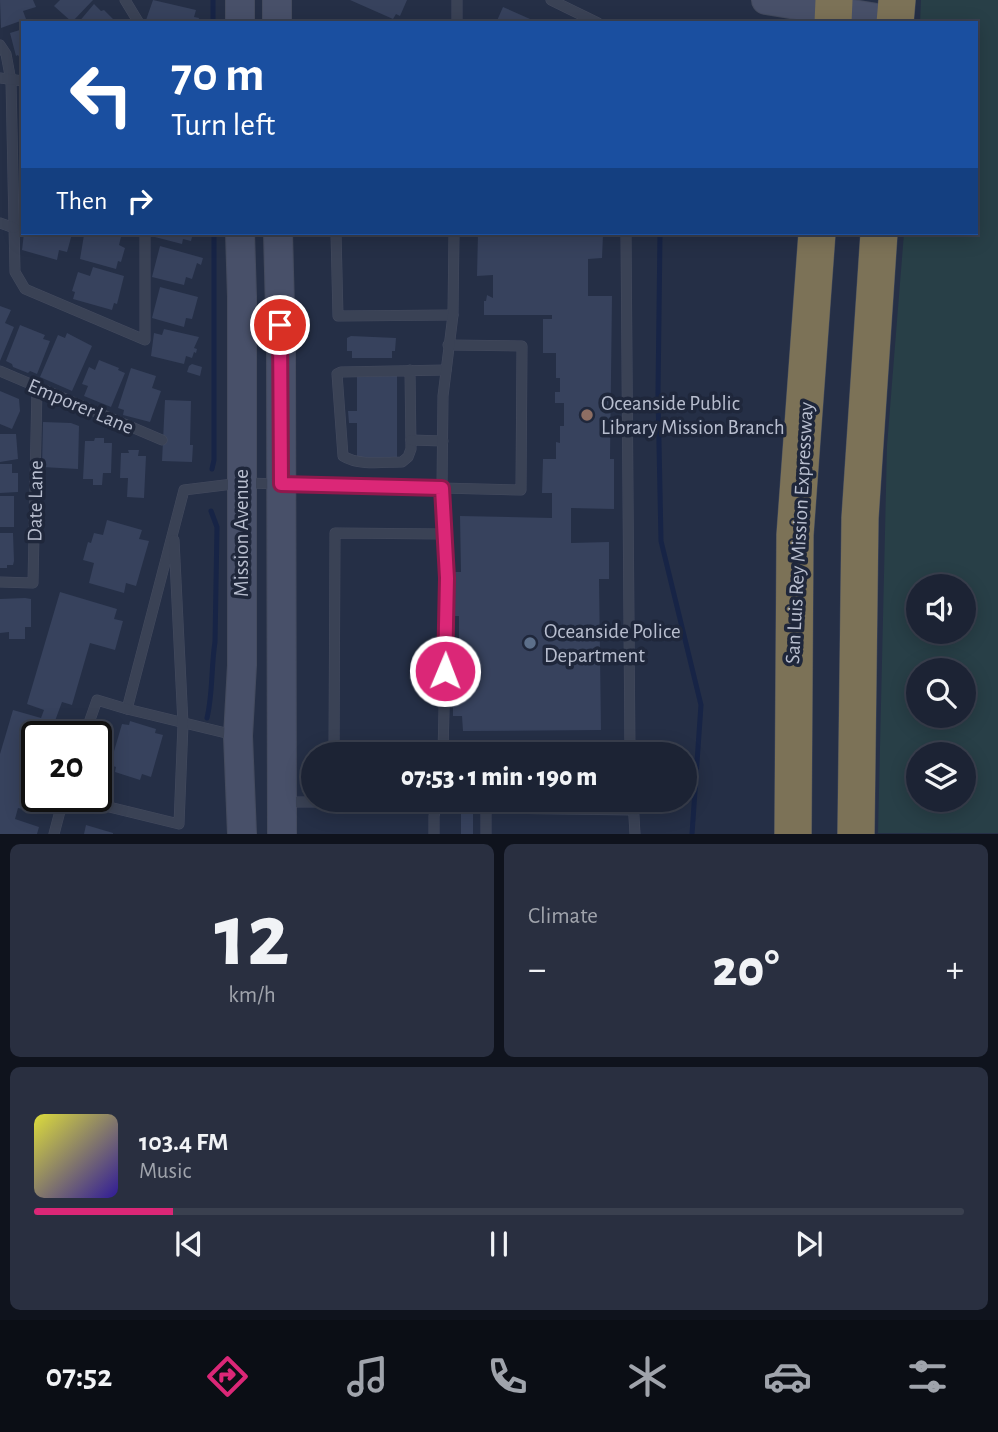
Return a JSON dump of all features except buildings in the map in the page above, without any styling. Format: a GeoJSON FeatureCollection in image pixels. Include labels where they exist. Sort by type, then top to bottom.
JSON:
{"type":"FeatureCollection","features":[{"type":"Feature","properties":{"kind":"highway","name":"San Luis Rey Mission Expressway"},"geometry":{"type":"LineString","coordinates":[[793,834],[795,535],[817,235]]}},
{"type":"Feature","properties":{"kind":"highway"},"geometry":{"type":"LineString","coordinates":[[856,834],[860,518],[879,235]]}},
{"type":"Feature","properties":{"kind":"main road"},"geometry":{"type":"LineString","coordinates":[[240,0],[240,21]]}},
{"type":"Feature","properties":{"kind":"main road"},"geometry":{"type":"LineString","coordinates":[[276,21],[277,0]]}},
{"type":"Feature","properties":{"kind":"main road"},"geometry":{"type":"LineString","coordinates":[[766,0],[833,11],[896,15]]}},
{"type":"Feature","properties":{"kind":"main road","name":"Mission Avenue"},"geometry":{"type":"LineString","coordinates":[[240,235],[242,665],[238,736],[242,834]]}},
{"type":"Feature","properties":{"kind":"main road","name":"Mission Avenue"},"geometry":{"type":"LineString","coordinates":[[278,235],[281,348],[282,834]]}},
{"type":"Feature","properties":{"kind":"lane"},"geometry":{"type":"LineString","coordinates":[[125,0],[138,21]]}},
{"type":"Feature","properties":{"kind":"lane"},"geometry":{"type":"LineString","coordinates":[[457,0],[457,21]]}},
{"type":"Feature","properties":{"kind":"lane"},"geometry":{"type":"LineString","coordinates":[[551,0],[594,21]]}},
{"type":"Feature","properties":{"kind":"lane"},"geometry":{"type":"LineString","coordinates":[[0,45],[6,54],[11,81],[15,272],[25,289],[145,340],[145,235]]}},
{"type":"Feature","properties":{"kind":"lane"},"geometry":{"type":"LineString","coordinates":[[0,78],[21,80]]}},
{"type":"Feature","properties":{"kind":"lane"},"geometry":{"type":"LineString","coordinates":[[0,223],[13,229]]}},
{"type":"Feature","properties":{"kind":"lane"},"geometry":{"type":"LineString","coordinates":[[336,235],[338,316],[453,315]]}},
{"type":"Feature","properties":{"kind":"lane"},"geometry":{"type":"LineString","coordinates":[[443,742],[447,578],[442,488],[446,370],[453,315],[454,235]]}},
{"type":"Feature","properties":{"kind":"lane"},"geometry":{"type":"LineString","coordinates":[[626,235],[630,742]]}},
{"type":"Feature","properties":{"kind":"lane"},"geometry":{"type":"LineString","coordinates":[[127,709],[184,490],[241,483],[521,489],[522,346],[448,345]]}},
{"type":"Feature","properties":{"kind":"lane"},"geometry":{"type":"LineString","coordinates":[[410,370],[411,440],[408,457],[402,463],[355,462],[343,456],[337,373],[410,370],[446,370]]}},
{"type":"Feature","properties":{"kind":"lane","name":"Emporer Lane"},"geometry":{"type":"LineString","coordinates":[[0,371],[162,440]]}},
{"type":"Feature","properties":{"kind":"lane","name":"Date Lane"},"geometry":{"type":"LineString","coordinates":[[0,582],[33,583],[37,387]]}},
{"type":"Feature","properties":{"kind":"lane"},"geometry":{"type":"LineString","coordinates":[[411,440],[443,441]]}},
{"type":"Feature","properties":{"kind":"lane"},"geometry":{"type":"LineString","coordinates":[[112,808],[179,824],[183,724],[174,529]]}},
{"type":"Feature","properties":{"kind":"lane"},"geometry":{"type":"LineString","coordinates":[[334,742],[335,533],[445,534]]}},
{"type":"Feature","properties":{"kind":"lane"},"geometry":{"type":"LineString","coordinates":[[90,721],[97,700],[238,736]]}},
{"type":"Feature","properties":{"kind":"lane"},"geometry":{"type":"LineString","coordinates":[[283,802],[301,802]]}},
{"type":"Feature","properties":{"kind":"lane"},"geometry":{"type":"LineString","coordinates":[[54,834],[60,812]]}},
{"type":"Feature","properties":{"kind":"lane"},"geometry":{"type":"LineString","coordinates":[[434,834],[437,812]]}},
{"type":"Feature","properties":{"kind":"lane"},"geometry":{"type":"LineString","coordinates":[[486,812],[486,834]]}},
{"type":"Feature","properties":{"kind":"lane"},"geometry":{"type":"LineString","coordinates":[[633,812],[635,834]]}},
{"type":"Feature","properties":{"kind":"shaded area"},"geometry":{"type":"Polygon","coordinates":[[[921,0],[998,0],[998,833],[878,833],[887,446],[904,235],[978,235],[978,21],[920,21],[921,0]]]}},
{"type":"Feature","properties":{"kind":"waterway"},"geometry":{"type":"LineString","coordinates":[[213,0],[213,21]]}},
{"type":"Feature","properties":{"kind":"waterway"},"geometry":{"type":"LineString","coordinates":[[212,469],[214,235]]}},
{"type":"Feature","properties":{"kind":"waterway"},"geometry":{"type":"LineString","coordinates":[[660,235],[658,394],[661,541],[701,705],[692,834]]}},
{"type":"Feature","properties":{"kind":"waterway"},"geometry":{"type":"LineString","coordinates":[[207,718],[215,642],[217,527],[211,511]]}},
{"type":"Feature","properties":{"kind":"place","name":"Oceanside Public Library Mission Branch"},"geometry":{"type":"Point","coordinates":[587,415]}},
{"type":"Feature","properties":{"kind":"place","name":"Oceanside Police Department"},"geometry":{"type":"Point","coordinates":[530,643]}},
{"type":"Feature","properties":{"kind":"route"},"geometry":{"type":"LineString","coordinates":[[280,325],[281,484],[442,488],[447,578],[445,671]]}}]}
